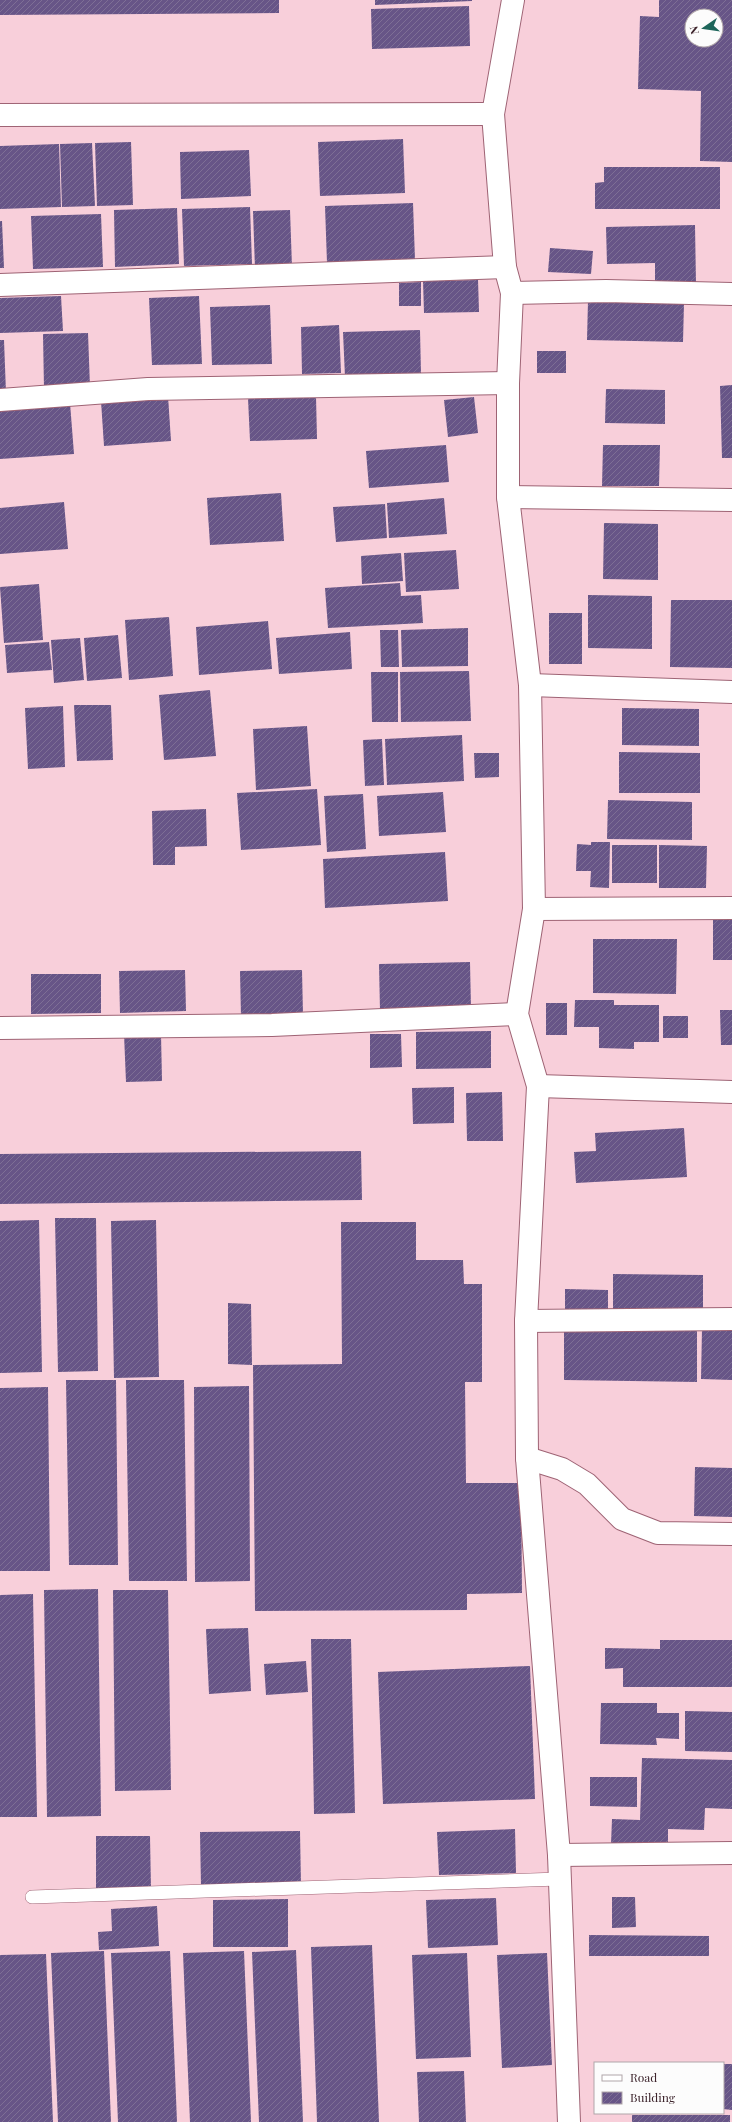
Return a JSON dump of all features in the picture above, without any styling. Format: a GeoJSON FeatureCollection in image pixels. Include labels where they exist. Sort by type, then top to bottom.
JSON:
{"type":"FeatureCollection","features":[{"type":"Feature","properties":{"kind":"street"},"geometry":{"type":"LineString","coordinates":[[513,0],[493,114],[505,267],[512,293],[508,383],[508,498],[530,685],[534,909],[517,1014],[538,1086],[526,1321],[527,1458],[559,1855],[569,2122]]}},
{"type":"Feature","properties":{"kind":"street"},"geometry":{"type":"LineString","coordinates":[[0,115],[493,114]]}},
{"type":"Feature","properties":{"kind":"street"},"geometry":{"type":"LineString","coordinates":[[0,284],[505,267]]}},
{"type":"Feature","properties":{"kind":"street"},"geometry":{"type":"LineString","coordinates":[[512,293],[606,291],[732,294]]}},
{"type":"Feature","properties":{"kind":"street"},"geometry":{"type":"LineString","coordinates":[[0,400],[148,389],[508,383]]}},
{"type":"Feature","properties":{"kind":"street"},"geometry":{"type":"LineString","coordinates":[[508,498],[732,500]]}},
{"type":"Feature","properties":{"kind":"street"},"geometry":{"type":"LineString","coordinates":[[530,685],[732,692]]}},
{"type":"Feature","properties":{"kind":"street"},"geometry":{"type":"LineString","coordinates":[[534,909],[732,908]]}},
{"type":"Feature","properties":{"kind":"street"},"geometry":{"type":"LineString","coordinates":[[0,1028],[272,1025],[517,1014]]}},
{"type":"Feature","properties":{"kind":"street"},"geometry":{"type":"LineString","coordinates":[[538,1086],[732,1092]]}},
{"type":"Feature","properties":{"kind":"street"},"geometry":{"type":"LineString","coordinates":[[526,1321],[732,1319]]}},
{"type":"Feature","properties":{"kind":"street"},"geometry":{"type":"LineString","coordinates":[[527,1458],[562,1469],[587,1484],[622,1519],[658,1534],[732,1534]]}},
{"type":"Feature","properties":{"kind":"street"},"geometry":{"type":"LineString","coordinates":[[559,1855],[732,1853]]}},
{"type":"Feature","properties":{"kind":"lane"},"geometry":{"type":"LineString","coordinates":[[32,1897],[559,1879]]}},
{"type":"Feature","properties":{"kind":"building"},"geometry":{"type":"Polygon","coordinates":[[[0,0],[279,0],[279,13],[0,15],[0,0]]]}},
{"type":"Feature","properties":{"kind":"building"},"geometry":{"type":"Polygon","coordinates":[[[375,0],[472,0],[472,1],[375,5],[375,0]]]}},
{"type":"Feature","properties":{"kind":"building"},"geometry":{"type":"Polygon","coordinates":[[[659,0],[732,0],[732,162],[700,161],[701,91],[638,89],[640,16],[659,17],[659,0]]]}},
{"type":"Feature","properties":{"kind":"building"},"geometry":{"type":"Polygon","coordinates":[[[469,6],[470,46],[372,49],[371,9],[469,6]]]}},
{"type":"Feature","properties":{"kind":"building"},"geometry":{"type":"Polygon","coordinates":[[[403,139],[405,193],[320,196],[318,142],[403,139]]]}},
{"type":"Feature","properties":{"kind":"building"},"geometry":{"type":"Polygon","coordinates":[[[131,142],[133,205],[97,206],[95,143],[131,142]]]}},
{"type":"Feature","properties":{"kind":"building"},"geometry":{"type":"Polygon","coordinates":[[[92,143],[95,206],[62,207],[60,144],[92,143]]]}},
{"type":"Feature","properties":{"kind":"building"},"geometry":{"type":"Polygon","coordinates":[[[59,144],[61,207],[0,209],[0,146],[59,144]]]}},
{"type":"Feature","properties":{"kind":"building"},"geometry":{"type":"Polygon","coordinates":[[[249,150],[251,196],[181,199],[180,152],[249,150]]]}},
{"type":"Feature","properties":{"kind":"building"},"geometry":{"type":"Polygon","coordinates":[[[604,167],[720,167],[720,209],[595,209],[595,183],[604,182],[604,167]]]}},
{"type":"Feature","properties":{"kind":"building"},"geometry":{"type":"Polygon","coordinates":[[[413,203],[415,260],[327,263],[325,206],[413,203]]]}},
{"type":"Feature","properties":{"kind":"building"},"geometry":{"type":"Polygon","coordinates":[[[250,207],[252,264],[184,266],[182,209],[250,207]]]}},
{"type":"Feature","properties":{"kind":"building"},"geometry":{"type":"Polygon","coordinates":[[[177,208],[179,264],[115,267],[114,210],[177,208]]]}},
{"type":"Feature","properties":{"kind":"building"},"geometry":{"type":"Polygon","coordinates":[[[290,210],[292,267],[255,269],[253,211],[290,210]]]}},
{"type":"Feature","properties":{"kind":"building"},"geometry":{"type":"Polygon","coordinates":[[[101,214],[103,267],[33,269],[31,216],[101,214]]]}},
{"type":"Feature","properties":{"kind":"building"},"geometry":{"type":"Polygon","coordinates":[[[0,221],[2,221],[4,268],[0,268],[0,221]]]}},
{"type":"Feature","properties":{"kind":"building"},"geometry":{"type":"Polygon","coordinates":[[[695,225],[696,284],[655,285],[655,263],[607,264],[606,227],[695,225]]]}},
{"type":"Feature","properties":{"kind":"building"},"geometry":{"type":"Polygon","coordinates":[[[550,248],[593,251],[591,274],[548,272],[550,248]]]}},
{"type":"Feature","properties":{"kind":"building"},"geometry":{"type":"Polygon","coordinates":[[[478,280],[479,312],[424,313],[423,281],[478,280]]]}},
{"type":"Feature","properties":{"kind":"building"},"geometry":{"type":"Polygon","coordinates":[[[421,282],[421,306],[399,306],[399,283],[421,282]]]}},
{"type":"Feature","properties":{"kind":"building"},"geometry":{"type":"Polygon","coordinates":[[[61,296],[63,331],[0,333],[0,298],[61,296]]]}},
{"type":"Feature","properties":{"kind":"building"},"geometry":{"type":"Polygon","coordinates":[[[199,296],[202,364],[152,365],[149,298],[199,296]]]}},
{"type":"Feature","properties":{"kind":"building"},"geometry":{"type":"Polygon","coordinates":[[[588,301],[684,303],[683,342],[587,340],[588,301]]]}},
{"type":"Feature","properties":{"kind":"building"},"geometry":{"type":"Polygon","coordinates":[[[270,305],[272,364],[212,365],[210,307],[270,305]]]}},
{"type":"Feature","properties":{"kind":"building"},"geometry":{"type":"Polygon","coordinates":[[[339,325],[341,373],[302,374],[301,327],[339,325]]]}},
{"type":"Feature","properties":{"kind":"building"},"geometry":{"type":"Polygon","coordinates":[[[420,330],[421,374],[345,377],[343,332],[420,330]]]}},
{"type":"Feature","properties":{"kind":"building"},"geometry":{"type":"Polygon","coordinates":[[[88,333],[90,387],[44,389],[43,334],[88,333]]]}},
{"type":"Feature","properties":{"kind":"building"},"geometry":{"type":"Polygon","coordinates":[[[0,340],[4,340],[6,393],[0,394],[0,340]]]}},
{"type":"Feature","properties":{"kind":"building"},"geometry":{"type":"Polygon","coordinates":[[[537,351],[566,351],[566,373],[537,373],[537,351]]]}},
{"type":"Feature","properties":{"kind":"building"},"geometry":{"type":"Polygon","coordinates":[[[732,385],[732,458],[722,458],[720,386],[732,385]]]}},
{"type":"Feature","properties":{"kind":"building"},"geometry":{"type":"Polygon","coordinates":[[[606,389],[665,390],[665,424],[605,423],[606,389]]]}},
{"type":"Feature","properties":{"kind":"building"},"geometry":{"type":"Polygon","coordinates":[[[168,396],[171,441],[104,446],[101,401],[168,396]]]}},
{"type":"Feature","properties":{"kind":"building"},"geometry":{"type":"Polygon","coordinates":[[[316,396],[317,439],[250,441],[248,398],[316,396]]]}},
{"type":"Feature","properties":{"kind":"building"},"geometry":{"type":"Polygon","coordinates":[[[474,397],[478,433],[448,437],[444,400],[474,397]]]}},
{"type":"Feature","properties":{"kind":"building"},"geometry":{"type":"Polygon","coordinates":[[[70,403],[74,454],[0,459],[0,408],[70,403]]]}},
{"type":"Feature","properties":{"kind":"building"},"geometry":{"type":"Polygon","coordinates":[[[446,445],[449,482],[369,488],[366,451],[446,445]]]}},
{"type":"Feature","properties":{"kind":"building"},"geometry":{"type":"Polygon","coordinates":[[[603,445],[660,445],[659,486],[602,486],[603,445]]]}},
{"type":"Feature","properties":{"kind":"building"},"geometry":{"type":"Polygon","coordinates":[[[281,493],[284,541],[210,545],[207,498],[281,493]]]}},
{"type":"Feature","properties":{"kind":"building"},"geometry":{"type":"Polygon","coordinates":[[[444,498],[447,534],[389,538],[387,503],[444,498]]]}},
{"type":"Feature","properties":{"kind":"building"},"geometry":{"type":"Polygon","coordinates":[[[64,502],[68,549],[0,554],[0,508],[64,502]]]}},
{"type":"Feature","properties":{"kind":"building"},"geometry":{"type":"Polygon","coordinates":[[[385,504],[387,538],[336,542],[333,507],[385,504]]]}},
{"type":"Feature","properties":{"kind":"building"},"geometry":{"type":"Polygon","coordinates":[[[604,523],[658,524],[658,580],[603,579],[604,523]]]}},
{"type":"Feature","properties":{"kind":"building"},"geometry":{"type":"Polygon","coordinates":[[[456,550],[459,589],[406,592],[404,553],[456,550]]]}},
{"type":"Feature","properties":{"kind":"building"},"geometry":{"type":"Polygon","coordinates":[[[401,553],[403,581],[362,584],[361,556],[401,553]]]}},
{"type":"Feature","properties":{"kind":"building"},"geometry":{"type":"Polygon","coordinates":[[[400,583],[401,596],[421,595],[423,623],[328,628],[325,588],[400,583]]]}},
{"type":"Feature","properties":{"kind":"building"},"geometry":{"type":"Polygon","coordinates":[[[39,584],[43,640],[4,643],[0,587],[39,584]]]}},
{"type":"Feature","properties":{"kind":"building"},"geometry":{"type":"Polygon","coordinates":[[[588,595],[652,596],[652,649],[588,648],[588,595]]]}},
{"type":"Feature","properties":{"kind":"building"},"geometry":{"type":"Polygon","coordinates":[[[671,600],[732,600],[732,668],[670,667],[671,600]]]}},
{"type":"Feature","properties":{"kind":"building"},"geometry":{"type":"Polygon","coordinates":[[[549,613],[582,613],[582,664],[549,664],[549,613]]]}},
{"type":"Feature","properties":{"kind":"building"},"geometry":{"type":"Polygon","coordinates":[[[169,617],[173,676],[129,680],[125,620],[169,617]]]}},
{"type":"Feature","properties":{"kind":"building"},"geometry":{"type":"Polygon","coordinates":[[[268,621],[272,669],[199,675],[196,627],[268,621]]]}},
{"type":"Feature","properties":{"kind":"building"},"geometry":{"type":"Polygon","coordinates":[[[468,628],[468,666],[402,667],[401,630],[468,628]]]}},
{"type":"Feature","properties":{"kind":"building"},"geometry":{"type":"Polygon","coordinates":[[[380,630],[398,630],[399,667],[381,667],[380,630]]]}},
{"type":"Feature","properties":{"kind":"building"},"geometry":{"type":"Polygon","coordinates":[[[350,632],[352,669],[279,674],[276,638],[350,632]]]}},
{"type":"Feature","properties":{"kind":"building"},"geometry":{"type":"Polygon","coordinates":[[[118,635],[122,678],[87,681],[84,638],[118,635]]]}},
{"type":"Feature","properties":{"kind":"building"},"geometry":{"type":"Polygon","coordinates":[[[80,638],[84,680],[54,683],[51,640],[80,638]]]}},
{"type":"Feature","properties":{"kind":"building"},"geometry":{"type":"Polygon","coordinates":[[[49,642],[52,670],[7,673],[5,645],[49,642]]]}},
{"type":"Feature","properties":{"kind":"building"},"geometry":{"type":"Polygon","coordinates":[[[469,671],[471,721],[401,722],[400,672],[469,671]]]}},
{"type":"Feature","properties":{"kind":"building"},"geometry":{"type":"Polygon","coordinates":[[[371,672],[398,672],[398,722],[372,722],[371,672]]]}},
{"type":"Feature","properties":{"kind":"building"},"geometry":{"type":"Polygon","coordinates":[[[210,690],[216,756],[164,760],[159,695],[210,690]]]}},
{"type":"Feature","properties":{"kind":"building"},"geometry":{"type":"Polygon","coordinates":[[[74,705],[111,705],[113,760],[77,761],[74,705]]]}},
{"type":"Feature","properties":{"kind":"building"},"geometry":{"type":"Polygon","coordinates":[[[63,706],[65,767],[28,769],[25,708],[63,706]]]}},
{"type":"Feature","properties":{"kind":"building"},"geometry":{"type":"Polygon","coordinates":[[[622,708],[699,709],[699,746],[622,745],[622,708]]]}},
{"type":"Feature","properties":{"kind":"building"},"geometry":{"type":"Polygon","coordinates":[[[307,726],[311,786],[256,790],[253,729],[307,726]]]}},
{"type":"Feature","properties":{"kind":"building"},"geometry":{"type":"Polygon","coordinates":[[[462,735],[464,781],[387,785],[385,739],[462,735]]]}},
{"type":"Feature","properties":{"kind":"building"},"geometry":{"type":"Polygon","coordinates":[[[382,739],[384,785],[365,786],[363,740],[382,739]]]}},
{"type":"Feature","properties":{"kind":"building"},"geometry":{"type":"Polygon","coordinates":[[[619,752],[700,753],[700,793],[619,793],[619,752]]]}},
{"type":"Feature","properties":{"kind":"building"},"geometry":{"type":"Polygon","coordinates":[[[474,753],[499,753],[499,777],[475,778],[474,753]]]}},
{"type":"Feature","properties":{"kind":"building"},"geometry":{"type":"Polygon","coordinates":[[[317,789],[321,845],[241,850],[237,793],[317,789]]]}},
{"type":"Feature","properties":{"kind":"building"},"geometry":{"type":"Polygon","coordinates":[[[443,792],[446,832],[379,836],[377,796],[443,792]]]}},
{"type":"Feature","properties":{"kind":"building"},"geometry":{"type":"Polygon","coordinates":[[[363,794],[366,849],[327,852],[324,796],[363,794]]]}},
{"type":"Feature","properties":{"kind":"building"},"geometry":{"type":"Polygon","coordinates":[[[608,800],[692,802],[692,840],[607,839],[608,800]]]}},
{"type":"Feature","properties":{"kind":"building"},"geometry":{"type":"Polygon","coordinates":[[[206,809],[207,846],[175,847],[175,865],[153,865],[152,811],[206,809]]]}},
{"type":"Feature","properties":{"kind":"building"},"geometry":{"type":"Polygon","coordinates":[[[591,842],[610,842],[609,888],[590,887],[591,871],[576,871],[577,844],[591,845],[591,842]]]}},
{"type":"Feature","properties":{"kind":"building"},"geometry":{"type":"Polygon","coordinates":[[[612,845],[657,845],[657,883],[612,883],[612,845]]]}},
{"type":"Feature","properties":{"kind":"building"},"geometry":{"type":"Polygon","coordinates":[[[659,845],[707,846],[706,888],[659,888],[659,845]]]}},
{"type":"Feature","properties":{"kind":"building"},"geometry":{"type":"Polygon","coordinates":[[[445,852],[448,901],[325,908],[323,859],[445,852]]]}},
{"type":"Feature","properties":{"kind":"building"},"geometry":{"type":"Polygon","coordinates":[[[713,920],[732,920],[732,960],[713,960],[713,920]]]}},
{"type":"Feature","properties":{"kind":"building"},"geometry":{"type":"Polygon","coordinates":[[[593,939],[677,939],[676,994],[593,993],[593,939]]]}},
{"type":"Feature","properties":{"kind":"building"},"geometry":{"type":"Polygon","coordinates":[[[470,962],[471,1009],[380,1011],[379,964],[470,962]]]}},
{"type":"Feature","properties":{"kind":"building"},"geometry":{"type":"Polygon","coordinates":[[[185,970],[186,1011],[120,1013],[119,971],[185,970]]]}},
{"type":"Feature","properties":{"kind":"building"},"geometry":{"type":"Polygon","coordinates":[[[302,970],[303,1015],[241,1017],[240,971],[302,970]]]}},
{"type":"Feature","properties":{"kind":"building"},"geometry":{"type":"Polygon","coordinates":[[[31,974],[101,974],[101,1013],[31,1014],[31,974]]]}},
{"type":"Feature","properties":{"kind":"building"},"geometry":{"type":"Polygon","coordinates":[[[575,1000],[614,1000],[614,1005],[659,1005],[659,1042],[634,1042],[634,1049],[599,1048],[599,1027],[574,1027],[575,1000]]]}},
{"type":"Feature","properties":{"kind":"building"},"geometry":{"type":"Polygon","coordinates":[[[546,1003],[567,1003],[567,1035],[546,1035],[546,1003]]]}},
{"type":"Feature","properties":{"kind":"building"},"geometry":{"type":"Polygon","coordinates":[[[720,1010],[732,1010],[732,1045],[721,1045],[720,1010]]]}},
{"type":"Feature","properties":{"kind":"building"},"geometry":{"type":"Polygon","coordinates":[[[663,1016],[688,1016],[688,1038],[663,1038],[663,1016]]]}},
{"type":"Feature","properties":{"kind":"building"},"geometry":{"type":"Polygon","coordinates":[[[491,1031],[491,1068],[416,1069],[416,1032],[491,1031]]]}},
{"type":"Feature","properties":{"kind":"building"},"geometry":{"type":"Polygon","coordinates":[[[124,1034],[161,1034],[162,1081],[126,1082],[124,1034]]]}},
{"type":"Feature","properties":{"kind":"building"},"geometry":{"type":"Polygon","coordinates":[[[370,1034],[401,1034],[402,1067],[370,1068],[370,1034]]]}},
{"type":"Feature","properties":{"kind":"building"},"geometry":{"type":"Polygon","coordinates":[[[454,1087],[454,1123],[413,1124],[412,1088],[454,1087]]]}},
{"type":"Feature","properties":{"kind":"building"},"geometry":{"type":"Polygon","coordinates":[[[502,1092],[503,1141],[467,1141],[466,1093],[502,1092]]]}},
{"type":"Feature","properties":{"kind":"building"},"geometry":{"type":"Polygon","coordinates":[[[684,1128],[687,1177],[576,1183],[574,1152],[596,1151],[595,1133],[684,1128]]]}},
{"type":"Feature","properties":{"kind":"building"},"geometry":{"type":"Polygon","coordinates":[[[361,1151],[362,1200],[0,1204],[0,1154],[361,1151]]]}},
{"type":"Feature","properties":{"kind":"building"},"geometry":{"type":"Polygon","coordinates":[[[55,1218],[96,1218],[98,1371],[58,1372],[55,1218]]]}},
{"type":"Feature","properties":{"kind":"building"},"geometry":{"type":"Polygon","coordinates":[[[39,1220],[42,1372],[0,1373],[0,1221],[39,1220]]]}},
{"type":"Feature","properties":{"kind":"building"},"geometry":{"type":"Polygon","coordinates":[[[156,1220],[159,1377],[114,1378],[111,1221],[156,1220]]]}},
{"type":"Feature","properties":{"kind":"building"},"geometry":{"type":"Polygon","coordinates":[[[341,1222],[416,1222],[416,1260],[463,1260],[464,1284],[482,1284],[482,1382],[465,1382],[466,1483],[521,1483],[522,1593],[467,1594],[467,1610],[255,1611],[253,1365],[342,1364],[341,1222]]]}},
{"type":"Feature","properties":{"kind":"building"},"geometry":{"type":"Polygon","coordinates":[[[613,1274],[703,1275],[703,1317],[613,1316],[613,1274]]]}},
{"type":"Feature","properties":{"kind":"building"},"geometry":{"type":"Polygon","coordinates":[[[565,1289],[608,1290],[608,1316],[565,1315],[565,1289]]]}},
{"type":"Feature","properties":{"kind":"building"},"geometry":{"type":"Polygon","coordinates":[[[228,1303],[251,1304],[252,1365],[228,1364],[228,1303]]]}},
{"type":"Feature","properties":{"kind":"building"},"geometry":{"type":"Polygon","coordinates":[[[564,1327],[697,1328],[697,1382],[564,1380],[564,1327]]]}},
{"type":"Feature","properties":{"kind":"building"},"geometry":{"type":"Polygon","coordinates":[[[702,1329],[732,1329],[732,1380],[701,1379],[702,1329]]]}},
{"type":"Feature","properties":{"kind":"building"},"geometry":{"type":"Polygon","coordinates":[[[66,1380],[116,1380],[118,1565],[69,1565],[66,1380]]]}},
{"type":"Feature","properties":{"kind":"building"},"geometry":{"type":"Polygon","coordinates":[[[126,1380],[184,1380],[187,1581],[129,1581],[126,1380]]]}},
{"type":"Feature","properties":{"kind":"building"},"geometry":{"type":"Polygon","coordinates":[[[249,1386],[250,1581],[195,1582],[194,1387],[249,1386]]]}},
{"type":"Feature","properties":{"kind":"building"},"geometry":{"type":"Polygon","coordinates":[[[48,1387],[50,1571],[0,1571],[0,1388],[48,1387]]]}},
{"type":"Feature","properties":{"kind":"building"},"geometry":{"type":"Polygon","coordinates":[[[695,1467],[732,1468],[732,1517],[694,1516],[695,1467]]]}},
{"type":"Feature","properties":{"kind":"building"},"geometry":{"type":"Polygon","coordinates":[[[98,1589],[101,1816],[47,1817],[44,1590],[98,1589]]]}},
{"type":"Feature","properties":{"kind":"building"},"geometry":{"type":"Polygon","coordinates":[[[113,1590],[168,1590],[171,1790],[115,1791],[113,1590]]]}},
{"type":"Feature","properties":{"kind":"building"},"geometry":{"type":"Polygon","coordinates":[[[33,1594],[37,1817],[0,1817],[0,1595],[33,1594]]]}},
{"type":"Feature","properties":{"kind":"building"},"geometry":{"type":"Polygon","coordinates":[[[248,1628],[251,1691],[209,1694],[206,1629],[248,1628]]]}},
{"type":"Feature","properties":{"kind":"building"},"geometry":{"type":"Polygon","coordinates":[[[311,1639],[351,1639],[355,1813],[314,1814],[311,1639]]]}},
{"type":"Feature","properties":{"kind":"building"},"geometry":{"type":"Polygon","coordinates":[[[660,1640],[732,1640],[732,1687],[623,1687],[623,1668],[605,1669],[605,1648],[660,1649],[660,1640]]]}},
{"type":"Feature","properties":{"kind":"building"},"geometry":{"type":"Polygon","coordinates":[[[306,1661],[308,1692],[266,1695],[264,1664],[306,1661]]]}},
{"type":"Feature","properties":{"kind":"building"},"geometry":{"type":"Polygon","coordinates":[[[530,1666],[535,1799],[383,1804],[378,1672],[530,1666]]]}},
{"type":"Feature","properties":{"kind":"building"},"geometry":{"type":"Polygon","coordinates":[[[601,1703],[657,1703],[657,1713],[679,1713],[679,1739],[656,1738],[657,1745],[600,1744],[601,1703]]]}},
{"type":"Feature","properties":{"kind":"building"},"geometry":{"type":"Polygon","coordinates":[[[685,1711],[732,1712],[732,1752],[685,1751],[685,1711]]]}},
{"type":"Feature","properties":{"kind":"building"},"geometry":{"type":"Polygon","coordinates":[[[642,1758],[732,1760],[732,1809],[705,1808],[704,1830],[668,1829],[668,1846],[611,1844],[612,1819],[640,1820],[642,1758]]]}},
{"type":"Feature","properties":{"kind":"building"},"geometry":{"type":"Polygon","coordinates":[[[590,1777],[637,1777],[637,1807],[590,1806],[590,1777]]]}},
{"type":"Feature","properties":{"kind":"building"},"geometry":{"type":"Polygon","coordinates":[[[515,1829],[516,1873],[439,1875],[437,1832],[515,1829]]]}},
{"type":"Feature","properties":{"kind":"building"},"geometry":{"type":"Polygon","coordinates":[[[300,1831],[301,1886],[201,1887],[200,1832],[300,1831]]]}},
{"type":"Feature","properties":{"kind":"building"},"geometry":{"type":"Polygon","coordinates":[[[96,1836],[150,1836],[151,1890],[96,1891],[96,1836]]]}},
{"type":"Feature","properties":{"kind":"building"},"geometry":{"type":"Polygon","coordinates":[[[612,1897],[635,1897],[636,1927],[612,1928],[612,1897]]]}},
{"type":"Feature","properties":{"kind":"building"},"geometry":{"type":"Polygon","coordinates":[[[496,1898],[498,1945],[428,1948],[426,1900],[496,1898]]]}},
{"type":"Feature","properties":{"kind":"building"},"geometry":{"type":"Polygon","coordinates":[[[288,1899],[288,1947],[213,1947],[213,1900],[288,1899]]]}},
{"type":"Feature","properties":{"kind":"building"},"geometry":{"type":"Polygon","coordinates":[[[157,1906],[159,1946],[99,1950],[98,1932],[112,1931],[111,1909],[157,1906]]]}},
{"type":"Feature","properties":{"kind":"building"},"geometry":{"type":"Polygon","coordinates":[[[589,1935],[709,1936],[709,1956],[589,1956],[589,1935]]]}},
{"type":"Feature","properties":{"kind":"building"},"geometry":{"type":"Polygon","coordinates":[[[372,1945],[379,2122],[317,2122],[311,1947],[372,1945]]]}},
{"type":"Feature","properties":{"kind":"building"},"geometry":{"type":"Polygon","coordinates":[[[296,1950],[303,2122],[259,2122],[252,1952],[296,1950]]]}},
{"type":"Feature","properties":{"kind":"building"},"geometry":{"type":"Polygon","coordinates":[[[104,1951],[111,2122],[58,2122],[51,1953],[104,1951]]]}},
{"type":"Feature","properties":{"kind":"building"},"geometry":{"type":"Polygon","coordinates":[[[170,1951],[177,2122],[118,2122],[111,1953],[170,1951]]]}},
{"type":"Feature","properties":{"kind":"building"},"geometry":{"type":"Polygon","coordinates":[[[244,1951],[251,2122],[190,2122],[183,1953],[244,1951]]]}},
{"type":"Feature","properties":{"kind":"building"},"geometry":{"type":"Polygon","coordinates":[[[467,1953],[471,2057],[416,2059],[412,1955],[467,1953]]]}},
{"type":"Feature","properties":{"kind":"building"},"geometry":{"type":"Polygon","coordinates":[[[547,1953],[552,2065],[502,2068],[497,1955],[547,1953]]]}},
{"type":"Feature","properties":{"kind":"building"},"geometry":{"type":"Polygon","coordinates":[[[46,1954],[53,2122],[0,2122],[0,1955],[46,1954]]]}},
{"type":"Feature","properties":{"kind":"building"},"geometry":{"type":"Polygon","coordinates":[[[724,2064],[732,2064],[732,2110],[724,2109],[724,2064]]]}},
{"type":"Feature","properties":{"kind":"building"},"geometry":{"type":"Polygon","coordinates":[[[464,2071],[466,2122],[419,2122],[417,2072],[464,2071]]]}},
{"type":"Feature","properties":{"kind":"building"},"geometry":{"type":"Polygon","coordinates":[[[632,2115],[730,2115],[730,2122],[632,2122],[632,2115]]]}}]}
